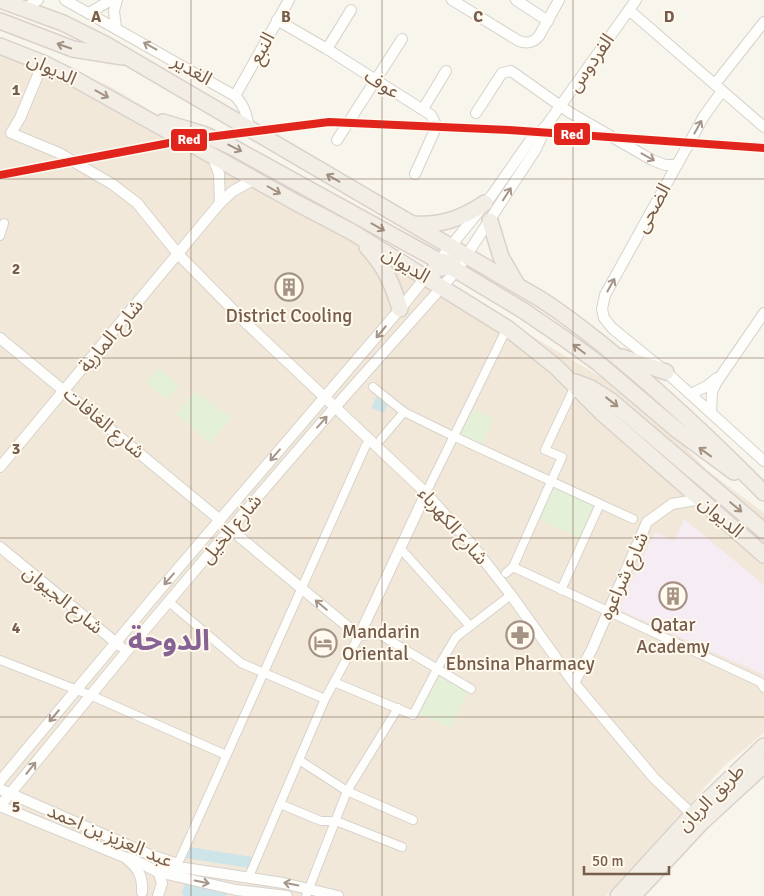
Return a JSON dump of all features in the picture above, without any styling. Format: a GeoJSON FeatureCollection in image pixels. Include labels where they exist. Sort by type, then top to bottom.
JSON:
{"type":"FeatureCollection","features":[{"type":"Feature","properties":{"kind":"main road","name":"الديوان"},"geometry":{"type":"LineString","coordinates":[[0,0],[63,23],[129,58],[516,284],[568,317],[616,355],[711,440],[762,491]]}},
{"type":"Feature","properties":{"kind":"main road"},"geometry":{"type":"LineString","coordinates":[[0,21],[73,49],[129,58]]}},
{"type":"Feature","properties":{"kind":"main road","name":"الديوان"},"geometry":{"type":"LineString","coordinates":[[0,46],[75,79],[352,232],[506,328],[541,354],[606,416],[764,555]]}},
{"type":"Feature","properties":{"kind":"main road"},"geometry":{"type":"LineString","coordinates":[[140,115],[190,129],[219,140],[439,261],[452,264],[467,256]]}},
{"type":"Feature","properties":{"kind":"main road"},"geometry":{"type":"LineString","coordinates":[[412,224],[433,225],[446,223],[461,218],[486,203]]}},
{"type":"Feature","properties":{"kind":"main road"},"geometry":{"type":"LineString","coordinates":[[490,221],[500,257],[516,284]]}},
{"type":"Feature","properties":{"kind":"main road"},"geometry":{"type":"LineString","coordinates":[[352,232],[385,270],[394,288],[400,309]]}},
{"type":"Feature","properties":{"kind":"main road"},"geometry":{"type":"LineString","coordinates":[[425,277],[442,267],[457,270],[550,328],[598,363],[695,444],[762,491]]}},
{"type":"Feature","properties":{"kind":"main road"},"geometry":{"type":"LineString","coordinates":[[616,355],[666,372]]}},
{"type":"Feature","properties":{"kind":"main road"},"geometry":{"type":"LineString","coordinates":[[572,383],[590,388],[610,400],[764,531]]}},
{"type":"Feature","properties":{"kind":"main road","name":"طريق الريان"},"geometry":{"type":"LineString","coordinates":[[618,896],[697,819],[764,746]]}},
{"type":"Feature","properties":{"kind":"main road","name":"طريق الريان"},"geometry":{"type":"LineString","coordinates":[[634,896],[697,819],[764,765]]}},
{"type":"Feature","properties":{"kind":"street"},"geometry":{"type":"LineString","coordinates":[[24,9],[38,0]]}},
{"type":"Feature","properties":{"kind":"street","name":"الغدير"},"geometry":{"type":"LineString","coordinates":[[65,0],[235,96],[242,103],[247,115],[249,129]]}},
{"type":"Feature","properties":{"kind":"street"},"geometry":{"type":"LineString","coordinates":[[89,13],[111,0]]}},
{"type":"Feature","properties":{"kind":"street"},"geometry":{"type":"LineString","coordinates":[[116,28],[114,11],[117,0]]}},
{"type":"Feature","properties":{"kind":"street","name":"النبع"},"geometry":{"type":"LineString","coordinates":[[235,96],[289,0]]}},
{"type":"Feature","properties":{"kind":"street"},"geometry":{"type":"LineString","coordinates":[[452,0],[523,42],[528,43],[536,39],[560,0]]}},
{"type":"Feature","properties":{"kind":"street"},"geometry":{"type":"LineString","coordinates":[[516,0],[548,21]]}},
{"type":"Feature","properties":{"kind":"street","name":"الفردوس"},"geometry":{"type":"LineString","coordinates":[[451,246],[486,203],[529,142],[546,126],[636,0]]}},
{"type":"Feature","properties":{"kind":"street"},"geometry":{"type":"LineString","coordinates":[[327,49],[351,10]]}},
{"type":"Feature","properties":{"kind":"street"},"geometry":{"type":"LineString","coordinates":[[629,10],[764,127]]}},
{"type":"Feature","properties":{"kind":"street","name":"عوف"},"geometry":{"type":"LineString","coordinates":[[277,20],[327,49],[431,115],[436,125],[434,132],[414,174]]}},
{"type":"Feature","properties":{"kind":"street","name":"الضحى"},"geometry":{"type":"LineString","coordinates":[[666,372],[612,328],[602,314],[602,304],[605,295],[718,88],[764,23]]}},
{"type":"Feature","properties":{"kind":"street"},"geometry":{"type":"LineString","coordinates":[[338,140],[402,39]]}},
{"type":"Feature","properties":{"kind":"street","name":"شارع الكهرباء"},"geometry":{"type":"LineString","coordinates":[[43,64],[20,118],[11,133],[59,153],[112,184],[137,203],[178,254],[245,322],[426,493],[511,595],[574,683],[654,778],[697,819]]}},
{"type":"Feature","properties":{"kind":"street"},"geometry":{"type":"LineString","coordinates":[[476,113],[502,73],[508,70],[514,72],[561,105],[652,160],[665,165],[677,165]]}},
{"type":"Feature","properties":{"kind":"street"},"geometry":{"type":"LineString","coordinates":[[423,109],[446,71]]}},
{"type":"Feature","properties":{"kind":"street","name":"الفردوس"},"geometry":{"type":"LineString","coordinates":[[467,256],[536,149],[546,126]]}},
{"type":"Feature","properties":{"kind":"street"},"geometry":{"type":"LineString","coordinates":[[212,156],[220,184],[220,203]]}},
{"type":"Feature","properties":{"kind":"street","name":"شارع المارية"},"geometry":{"type":"LineString","coordinates":[[0,467],[220,203],[233,191],[255,179]]}},
{"type":"Feature","properties":{"kind":"street"},"geometry":{"type":"LineString","coordinates":[[0,236],[4,223]]}},
{"type":"Feature","properties":{"kind":"street","name":"شارع الخيل"},"geometry":{"type":"LineString","coordinates":[[0,781],[228,509],[325,398],[451,246]]}},
{"type":"Feature","properties":{"kind":"street","name":"شارع الخيل"},"geometry":{"type":"LineString","coordinates":[[0,806],[126,651],[335,407],[442,288],[467,256]]}},
{"type":"Feature","properties":{"kind":"street"},"geometry":{"type":"LineString","coordinates":[[711,412],[712,392],[721,374],[764,313]]}},
{"type":"Feature","properties":{"kind":"street"},"geometry":{"type":"LineString","coordinates":[[250,874],[325,699],[359,636],[506,328]]}},
{"type":"Feature","properties":{"kind":"street","name":"شارع الغافات"},"geometry":{"type":"LineString","coordinates":[[0,338],[220,520]]}},
{"type":"Feature","properties":{"kind":"street"},"geometry":{"type":"LineString","coordinates":[[666,372],[764,461]]}},
{"type":"Feature","properties":{"kind":"street"},"geometry":{"type":"LineString","coordinates":[[691,394],[707,386],[721,374]]}},
{"type":"Feature","properties":{"kind":"street"},"geometry":{"type":"LineString","coordinates":[[572,383],[545,450],[562,457],[510,570],[608,611],[760,682],[764,688]]}},
{"type":"Feature","properties":{"kind":"street"},"geometry":{"type":"LineString","coordinates":[[374,387],[404,412],[633,519]]}},
{"type":"Feature","properties":{"kind":"street"},"geometry":{"type":"LineString","coordinates":[[381,439],[404,412]]}},
{"type":"Feature","properties":{"kind":"street"},"geometry":{"type":"LineString","coordinates":[[180,859],[300,588],[366,445]]}},
{"type":"Feature","properties":{"kind":"street","name":"شارع شراعوه"},"geometry":{"type":"LineString","coordinates":[[574,683],[592,649],[647,522],[672,504],[700,499]]}},
{"type":"Feature","properties":{"kind":"street"},"geometry":{"type":"LineString","coordinates":[[561,590],[600,504]]}},
{"type":"Feature","properties":{"kind":"street"},"geometry":{"type":"LineString","coordinates":[[207,510],[228,509]]}},
{"type":"Feature","properties":{"kind":"street"},"geometry":{"type":"LineString","coordinates":[[230,529],[359,636],[379,634],[471,689]]}},
{"type":"Feature","properties":{"kind":"street","name":"شارع الجيوان"},"geometry":{"type":"LineString","coordinates":[[0,547],[126,651]]}},
{"type":"Feature","properties":{"kind":"street"},"geometry":{"type":"LineString","coordinates":[[400,548],[470,626]]}},
{"type":"Feature","properties":{"kind":"street"},"geometry":{"type":"LineString","coordinates":[[334,682],[413,715],[456,638],[511,595]]}},
{"type":"Feature","properties":{"kind":"street"},"geometry":{"type":"LineString","coordinates":[[169,602],[241,663],[325,699]]}},
{"type":"Feature","properties":{"kind":"street"},"geometry":{"type":"LineString","coordinates":[[0,660],[90,696],[226,755]]}},
{"type":"Feature","properties":{"kind":"street"},"geometry":{"type":"LineString","coordinates":[[308,892],[347,791],[398,708]]}},
{"type":"Feature","properties":{"kind":"street"},"geometry":{"type":"LineString","coordinates":[[299,760],[347,791],[413,820]]}},
{"type":"Feature","properties":{"kind":"street","name":"عبد العزيز بن احمد"},"geometry":{"type":"LineString","coordinates":[[0,789],[148,854],[193,869],[308,892],[338,896]]}},
{"type":"Feature","properties":{"kind":"street"},"geometry":{"type":"LineString","coordinates":[[280,804],[321,821],[336,821],[402,847]]}},
{"type":"Feature","properties":{"kind":"street","name":"عبد العزيز بن احمد"},"geometry":{"type":"LineString","coordinates":[[0,806],[132,859],[158,872],[236,890],[287,896]]}},
{"type":"Feature","properties":{"kind":"street"},"geometry":{"type":"LineString","coordinates":[[148,854],[154,861],[162,883],[158,896]]}},
{"type":"Feature","properties":{"kind":"street"},"geometry":{"type":"LineString","coordinates":[[124,857],[139,871],[141,894]]}},
{"type":"Feature","properties":{"kind":"street","name":"عبد العزيز بن احمد"},"geometry":{"type":"LineString","coordinates":[[158,872],[166,868],[193,869]]}},
{"type":"Feature","properties":{"kind":"street"},"geometry":{"type":"LineString","coordinates":[[141,894],[149,880],[158,872]]}},
{"type":"Feature","properties":{"kind":"shaded area"},"geometry":{"type":"Polygon","coordinates":[[[0,37],[109,86],[601,377],[680,442],[707,470],[764,513],[764,733],[725,765],[606,896],[0,896],[0,37]]]}},
{"type":"Feature","properties":{"kind":"shaded area","name":"Qatar Academy"},"geometry":{"type":"Polygon","coordinates":[[[684,519],[764,585],[764,675],[618,609],[655,532],[674,541],[684,519]]]}},
{"type":"Feature","properties":{"kind":"green space"},"geometry":{"type":"Polygon","coordinates":[[[159,368],[179,385],[167,400],[146,382],[159,368]]]}},
{"type":"Feature","properties":{"kind":"green space"},"geometry":{"type":"Polygon","coordinates":[[[195,391],[232,418],[210,443],[176,414],[195,391]]]}},
{"type":"Feature","properties":{"kind":"green space"},"geometry":{"type":"Polygon","coordinates":[[[467,407],[494,419],[480,449],[453,436],[467,407]]]}},
{"type":"Feature","properties":{"kind":"green space"},"geometry":{"type":"Polygon","coordinates":[[[551,482],[600,504],[584,540],[536,518],[551,482]]]}},
{"type":"Feature","properties":{"kind":"green space"},"geometry":{"type":"Polygon","coordinates":[[[438,675],[468,692],[451,728],[419,714],[438,675]]]}},
{"type":"Feature","properties":{"kind":"water"},"geometry":{"type":"Polygon","coordinates":[[[377,396],[389,401],[384,413],[371,408],[377,396]]]}},
{"type":"Feature","properties":{"kind":"water"},"geometry":{"type":"Polygon","coordinates":[[[190,847],[253,857],[249,868],[185,858],[190,847]]]}},
{"type":"Feature","properties":{"kind":"water"},"geometry":{"type":"Polygon","coordinates":[[[185,884],[228,891],[226,896],[185,896],[181,894],[185,884]]]}},
{"type":"Feature","properties":{"kind":"transit line","name":"Red"},"geometry":{"type":"LineString","coordinates":[[0,175],[185,140],[329,122],[509,130],[764,148]]}},
{"type":"Feature","properties":{"kind":"place","name":"District Cooling"},"geometry":{"type":"Point","coordinates":[289,287]}},
{"type":"Feature","properties":{"kind":"place","name":"Qatar Academy"},"geometry":{"type":"Point","coordinates":[673,596]}},
{"type":"Feature","properties":{"kind":"place","name":"Ebnsina Pharmacy"},"geometry":{"type":"Point","coordinates":[520,635]}},
{"type":"Feature","properties":{"kind":"place","name":"Mandarin Oriental"},"geometry":{"type":"Point","coordinates":[323,643]}},
{"type":"Feature","properties":{"kind":"district","name":"الدوحة"},"geometry":{"type":"Point","coordinates":[169,640]}}]}
